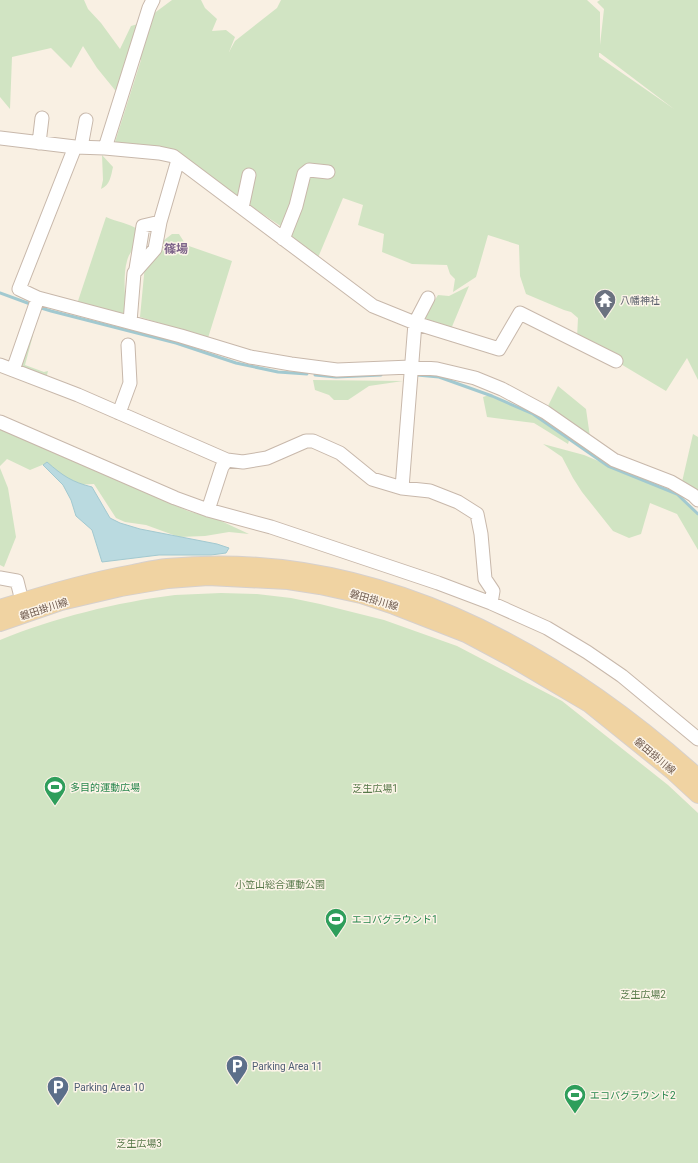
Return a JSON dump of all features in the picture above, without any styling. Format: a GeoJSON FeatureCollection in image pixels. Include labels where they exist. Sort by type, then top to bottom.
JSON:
{"type":"FeatureCollection","features":[{"type":"Feature","properties":{"kind":"main road","name":"磐田掛川線"},"geometry":{"type":"LineString","coordinates":[[0,608],[89,582],[166,567],[223,565],[287,568],[363,584],[431,605],[505,639],[549,665],[612,706],[698,778]]}},
{"type":"Feature","properties":{"kind":"main road","name":"磐田掛川線"},"geometry":{"type":"LineString","coordinates":[[0,623],[61,602],[114,590],[168,580],[188,578],[208,577],[288,582],[320,586],[360,595],[401,608],[466,634],[506,655],[589,704],[666,766],[698,795]]}},
{"type":"Feature","properties":{"kind":"street"},"geometry":{"type":"LineString","coordinates":[[105,148],[149,8],[153,0]]}},
{"type":"Feature","properties":{"kind":"street"},"geometry":{"type":"LineString","coordinates":[[39,142],[42,118]]}},
{"type":"Feature","properties":{"kind":"street"},"geometry":{"type":"LineString","coordinates":[[86,120],[78,147],[20,289],[38,298],[181,336],[250,357],[337,370],[411,367],[437,369],[475,378],[502,389],[544,412],[614,460],[671,482],[693,495],[698,500]]}},
{"type":"Feature","properties":{"kind":"street"},"geometry":{"type":"LineString","coordinates":[[0,138],[78,147],[159,153],[173,156],[373,306],[415,323],[499,348],[520,313],[616,361]]}},
{"type":"Feature","properties":{"kind":"street"},"geometry":{"type":"LineString","coordinates":[[130,322],[134,273],[155,249],[160,222],[178,160]]}},
{"type":"Feature","properties":{"kind":"street"},"geometry":{"type":"LineString","coordinates":[[283,239],[296,206],[304,174],[309,170],[328,172]]}},
{"type":"Feature","properties":{"kind":"street"},"geometry":{"type":"LineString","coordinates":[[242,208],[249,175]]}},
{"type":"Feature","properties":{"kind":"street"},"geometry":{"type":"LineString","coordinates":[[13,370],[38,298]]}},
{"type":"Feature","properties":{"kind":"street"},"geometry":{"type":"LineString","coordinates":[[402,488],[415,323],[428,298]]}},
{"type":"Feature","properties":{"kind":"street"},"geometry":{"type":"LineString","coordinates":[[119,413],[130,383],[128,345]]}},
{"type":"Feature","properties":{"kind":"street"},"geometry":{"type":"LineString","coordinates":[[0,364],[78,395],[226,460],[243,462],[266,458],[306,441],[313,441],[340,453],[372,479],[402,488],[430,491],[458,502],[476,514],[481,534],[485,579],[493,591],[491,603]]}},
{"type":"Feature","properties":{"kind":"street"},"geometry":{"type":"LineString","coordinates":[[0,422],[168,495],[208,510],[271,527],[438,583],[491,603],[547,628],[587,652],[622,676],[698,739]]}},
{"type":"Feature","properties":{"kind":"street"},"geometry":{"type":"LineString","coordinates":[[208,510],[222,467],[226,460]]}},
{"type":"Feature","properties":{"kind":"street"},"geometry":{"type":"LineString","coordinates":[[0,578],[17,580],[22,601]]}},
{"type":"Feature","properties":{"kind":"green space"},"geometry":{"type":"Polygon","coordinates":[[[0,0],[84,0],[88,9],[101,23],[120,49],[131,26],[141,23],[172,0],[201,0],[205,8],[217,19],[212,31],[226,30],[235,37],[229,52],[235,41],[277,8],[281,0],[587,0],[600,12],[600,45],[604,9],[597,2],[600,0],[698,0],[698,380],[687,358],[666,391],[577,338],[578,318],[571,312],[526,294],[520,276],[519,245],[488,235],[476,277],[453,292],[455,279],[450,274],[447,265],[412,264],[382,252],[384,234],[358,225],[363,205],[343,198],[317,260],[282,227],[172,153],[115,142],[141,60],[134,56],[119,95],[97,68],[83,46],[71,68],[51,48],[12,57],[10,109],[0,97],[0,0]],[[600,53],[599,57],[674,109],[600,53]]]}},
{"type":"Feature","properties":{"kind":"green space"},"geometry":{"type":"Polygon","coordinates":[[[102,155],[113,167],[108,183],[101,189],[103,180],[102,155]]]}},
{"type":"Feature","properties":{"kind":"green space"},"geometry":{"type":"Polygon","coordinates":[[[106,217],[139,230],[137,243],[128,257],[126,266],[126,310],[123,315],[77,304],[106,217]]]}},
{"type":"Feature","properties":{"kind":"green space"},"geometry":{"type":"Polygon","coordinates":[[[172,234],[179,234],[186,245],[232,261],[208,338],[140,317],[146,254],[172,234]]]}},
{"type":"Feature","properties":{"kind":"green space"},"geometry":{"type":"Polygon","coordinates":[[[469,286],[451,329],[422,320],[438,295],[449,296],[469,286]]]}},
{"type":"Feature","properties":{"kind":"green space"},"geometry":{"type":"Polygon","coordinates":[[[30,335],[33,335],[25,365],[44,372],[48,371],[46,379],[21,367],[30,335]]]}},
{"type":"Feature","properties":{"kind":"green space"},"geometry":{"type":"Polygon","coordinates":[[[313,380],[403,381],[369,386],[348,400],[334,400],[329,395],[315,390],[313,380]]]}},
{"type":"Feature","properties":{"kind":"green space"},"geometry":{"type":"Polygon","coordinates":[[[558,386],[586,409],[590,437],[548,406],[558,386]]]}},
{"type":"Feature","properties":{"kind":"green space"},"geometry":{"type":"Polygon","coordinates":[[[489,395],[524,410],[570,437],[568,444],[534,423],[487,417],[483,397],[489,395]]]}},
{"type":"Feature","properties":{"kind":"green space"},"geometry":{"type":"Polygon","coordinates":[[[0,429],[188,511],[219,520],[249,534],[229,532],[205,536],[179,537],[146,525],[125,522],[116,518],[94,484],[75,485],[47,463],[30,470],[7,459],[0,466],[0,429]]]}},
{"type":"Feature","properties":{"kind":"green space"},"geometry":{"type":"Polygon","coordinates":[[[693,434],[698,437],[698,494],[682,482],[693,434]]]}},
{"type":"Feature","properties":{"kind":"green space"},"geometry":{"type":"Polygon","coordinates":[[[543,444],[584,455],[677,494],[698,514],[698,550],[677,514],[650,503],[641,534],[629,538],[613,531],[582,492],[562,457],[543,444]]]}},
{"type":"Feature","properties":{"kind":"green space"},"geometry":{"type":"Polygon","coordinates":[[[0,468],[8,488],[16,537],[4,567],[0,565],[0,468]]]}},
{"type":"Feature","properties":{"kind":"green space","name":"小笠山総合運動公園"},"geometry":{"type":"Polygon","coordinates":[[[221,593],[257,594],[291,598],[320,604],[384,620],[457,646],[562,701],[668,785],[698,813],[698,1163],[0,1163],[0,640],[64,618],[131,602],[175,595],[221,593]]]}},
{"type":"Feature","properties":{"kind":"water"},"geometry":{"type":"Polygon","coordinates":[[[47,462],[68,478],[92,487],[110,518],[120,523],[140,529],[217,544],[229,548],[226,553],[211,555],[159,555],[102,562],[92,530],[76,516],[71,500],[63,485],[43,465],[47,462]]]}},
{"type":"Feature","properties":{"kind":"waterway"},"geometry":{"type":"LineString","coordinates":[[0,293],[33,305]]}},
{"type":"Feature","properties":{"kind":"waterway"},"geometry":{"type":"LineString","coordinates":[[38,307],[176,343],[236,363],[278,372],[307,374]]}},
{"type":"Feature","properties":{"kind":"waterway"},"geometry":{"type":"LineString","coordinates":[[315,375],[336,377],[381,375]]}},
{"type":"Feature","properties":{"kind":"waterway"},"geometry":{"type":"LineString","coordinates":[[417,375],[439,377],[492,396],[533,414],[608,466],[677,494],[698,514]]}},
{"type":"Feature","properties":{"kind":"place","name":"八幡神社"},"geometry":{"type":"Point","coordinates":[605,320]}},
{"type":"Feature","properties":{"kind":"place","name":"多目的運動広場"},"geometry":{"type":"Point","coordinates":[55,806]}},
{"type":"Feature","properties":{"kind":"place","name":"エコパグラウンド1"},"geometry":{"type":"Point","coordinates":[336,938]}},
{"type":"Feature","properties":{"kind":"place","name":"Parking Area 11"},"geometry":{"type":"Point","coordinates":[237,1086]}},
{"type":"Feature","properties":{"kind":"place","name":"Parking Area 10"},"geometry":{"type":"Point","coordinates":[58,1106]}},
{"type":"Feature","properties":{"kind":"place","name":"エコパグラウンド2"},"geometry":{"type":"Point","coordinates":[575,1114]}},
{"type":"Feature","properties":{"kind":"district","name":"篠場"},"geometry":{"type":"Point","coordinates":[176,249]}},
{"type":"Feature","properties":{"kind":"park label","name":"芝生広場1"},"geometry":{"type":"Point","coordinates":[375,788]}},
{"type":"Feature","properties":{"kind":"park label","name":"芝生広場2"},"geometry":{"type":"Point","coordinates":[643,994]}},
{"type":"Feature","properties":{"kind":"park label","name":"芝生広場3"},"geometry":{"type":"Point","coordinates":[139,1143]}}]}
